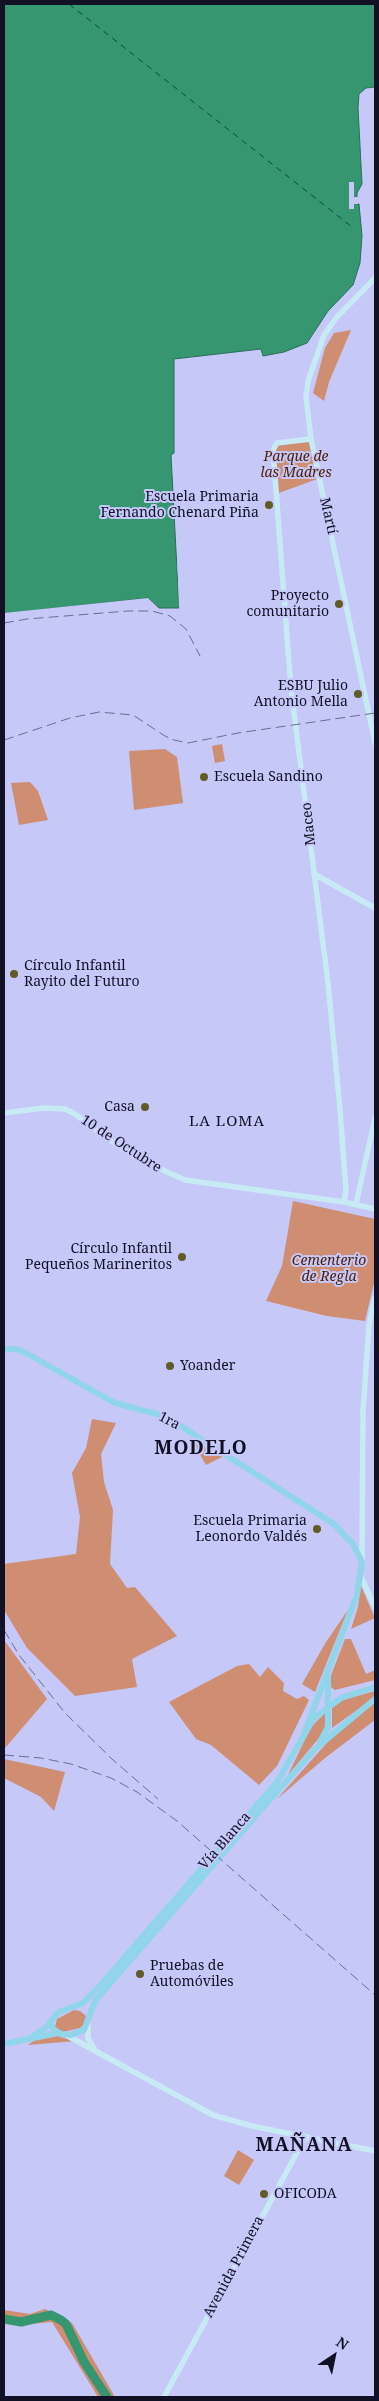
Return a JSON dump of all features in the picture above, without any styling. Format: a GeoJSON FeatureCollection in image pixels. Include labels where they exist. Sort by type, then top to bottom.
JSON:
{"type":"FeatureCollection","features":[{"type":"Feature","properties":{"kind":"main road","name":"Martí"},"geometry":{"type":"LineString","coordinates":[[375,278],[336,318],[324,336],[308,381],[306,397],[311,439],[375,743]]}},
{"type":"Feature","properties":{"kind":"main road","name":"Maceo"},"geometry":{"type":"LineString","coordinates":[[311,439],[277,443],[274,447],[291,689],[328,983],[346,1191],[344,1202]]}},
{"type":"Feature","properties":{"kind":"main road"},"geometry":{"type":"LineString","coordinates":[[314,874],[375,908]]}},
{"type":"Feature","properties":{"kind":"main road","name":"10 de Octubre"},"geometry":{"type":"LineString","coordinates":[[4,1113],[44,1108],[65,1109],[145,1162],[185,1180],[369,1207]]}},
{"type":"Feature","properties":{"kind":"main road"},"geometry":{"type":"LineString","coordinates":[[356,1204],[375,1118]]}},
{"type":"Feature","properties":{"kind":"main road"},"geometry":{"type":"LineString","coordinates":[[359,1191],[363,1203],[375,1213]]}},
{"type":"Feature","properties":{"kind":"main road"},"geometry":{"type":"LineString","coordinates":[[305,1731],[357,1595],[362,1562],[363,1412],[369,1325],[375,1298]]}},
{"type":"Feature","properties":{"kind":"main road","name":"1ra"},"geometry":{"type":"LineString","coordinates":[[4,1349],[16,1349],[26,1353],[115,1403],[161,1415],[176,1423],[334,1524],[353,1544],[362,1562]]}},
{"type":"Feature","properties":{"kind":"main road"},"geometry":{"type":"LineString","coordinates":[[360,1575],[375,1607]]}},
{"type":"Feature","properties":{"kind":"main road"},"geometry":{"type":"LineString","coordinates":[[315,1749],[328,1727],[328,1675]]}},
{"type":"Feature","properties":{"kind":"main road","name":"Vía Blanca"},"geometry":{"type":"LineString","coordinates":[[75,2004],[84,2001],[98,1988],[277,1782],[314,1718],[341,1698],[375,1687]]}},
{"type":"Feature","properties":{"kind":"main road"},"geometry":{"type":"LineString","coordinates":[[328,1688],[333,1696],[341,1698]]}},
{"type":"Feature","properties":{"kind":"main road","name":"Vía Blanca"},"geometry":{"type":"LineString","coordinates":[[89,2014],[95,2002],[315,1749],[375,1699]]}},
{"type":"Feature","properties":{"kind":"main road"},"geometry":{"type":"LineString","coordinates":[[29,2039],[59,2012],[75,2004],[82,2006],[89,2014],[88,2038],[101,2055]]}},
{"type":"Feature","properties":{"kind":"main road"},"geometry":{"type":"LineString","coordinates":[[66,2035],[82,2031],[88,2021]]}},
{"type":"Feature","properties":{"kind":"main road"},"geometry":{"type":"LineString","coordinates":[[50,2022],[51,2027],[58,2033]]}},
{"type":"Feature","properties":{"kind":"main road"},"geometry":{"type":"LineString","coordinates":[[4,2044],[58,2033],[66,2035],[213,2116],[305,2138],[375,2151]]}},
{"type":"Feature","properties":{"kind":"main road","name":"Avenida Primera"},"geometry":{"type":"LineString","coordinates":[[164,2397],[267,2203],[305,2138]]}},
{"type":"Feature","properties":{"kind":"green space"},"geometry":{"type":"Polygon","coordinates":[[[351,330],[329,382],[324,401],[313,393],[325,348],[334,333],[351,330]]]}},
{"type":"Feature","properties":{"kind":"green space","name":"Parque de las Madres"},"geometry":{"type":"Polygon","coordinates":[[[311,439],[320,478],[276,494],[274,447],[277,443],[311,439]]]}},
{"type":"Feature","properties":{"kind":"green space"},"geometry":{"type":"Polygon","coordinates":[[[222,744],[225,761],[215,763],[212,746],[222,744]]]}},
{"type":"Feature","properties":{"kind":"green space"},"geometry":{"type":"Polygon","coordinates":[[[165,749],[177,757],[183,803],[134,810],[129,751],[165,749]]]}},
{"type":"Feature","properties":{"kind":"green space"},"geometry":{"type":"Polygon","coordinates":[[[30,782],[38,791],[48,820],[19,825],[11,783],[30,782]]]}},
{"type":"Feature","properties":{"kind":"green space","name":"Cementerio de Regla"},"geometry":{"type":"Polygon","coordinates":[[[293,1201],[375,1219],[375,1279],[365,1321],[327,1316],[266,1301],[282,1266],[293,1201]]]}},
{"type":"Feature","properties":{"kind":"green space"},"geometry":{"type":"Polygon","coordinates":[[[92,1419],[116,1423],[101,1454],[104,1482],[113,1510],[110,1564],[127,1588],[135,1587],[177,1636],[132,1659],[137,1687],[75,1696],[27,1648],[4,1610],[4,1564],[76,1554],[80,1517],[72,1473],[86,1448],[92,1419]]]}},
{"type":"Feature","properties":{"kind":"green space"},"geometry":{"type":"Polygon","coordinates":[[[190,1437],[222,1457],[206,1465],[190,1437]]]}},
{"type":"Feature","properties":{"kind":"green space"},"geometry":{"type":"Polygon","coordinates":[[[361,1586],[375,1618],[351,1629],[358,1607],[361,1586]]]}},
{"type":"Feature","properties":{"kind":"green space"},"geometry":{"type":"Polygon","coordinates":[[[348,1610],[315,1692],[302,1684],[326,1642],[348,1610]]]}},
{"type":"Feature","properties":{"kind":"green space"},"geometry":{"type":"Polygon","coordinates":[[[345,1639],[351,1639],[366,1674],[375,1670],[375,1680],[335,1690],[331,1687],[330,1678],[345,1639]]]}},
{"type":"Feature","properties":{"kind":"green space"},"geometry":{"type":"Polygon","coordinates":[[[4,1640],[47,1699],[6,1747],[4,1747],[4,1640]]]}},
{"type":"Feature","properties":{"kind":"green space"},"geometry":{"type":"Polygon","coordinates":[[[249,1664],[260,1677],[268,1667],[284,1683],[283,1691],[297,1699],[304,1696],[309,1700],[277,1766],[259,1785],[211,1745],[196,1739],[169,1702],[237,1666],[249,1664]]]}},
{"type":"Feature","properties":{"kind":"green space"},"geometry":{"type":"Polygon","coordinates":[[[375,1691],[375,1697],[332,1728],[332,1707],[343,1700],[375,1691]]]}},
{"type":"Feature","properties":{"kind":"green space"},"geometry":{"type":"Polygon","coordinates":[[[375,1702],[375,1720],[325,1758],[277,1799],[333,1736],[375,1702]]]}},
{"type":"Feature","properties":{"kind":"green space"},"geometry":{"type":"Polygon","coordinates":[[[326,1712],[327,1722],[324,1732],[288,1775],[311,1727],[326,1712]]]}},
{"type":"Feature","properties":{"kind":"green space"},"geometry":{"type":"Polygon","coordinates":[[[4,1759],[65,1772],[54,1811],[41,1797],[4,1778],[4,1759]]]}},
{"type":"Feature","properties":{"kind":"green space"},"geometry":{"type":"Polygon","coordinates":[[[74,2010],[80,2011],[86,2016],[84,2024],[80,2028],[63,2032],[55,2027],[57,2019],[74,2010]]]}},
{"type":"Feature","properties":{"kind":"green space"},"geometry":{"type":"Polygon","coordinates":[[[57,2036],[75,2041],[28,2045],[35,2040],[57,2036]]]}},
{"type":"Feature","properties":{"kind":"green space"},"geometry":{"type":"Polygon","coordinates":[[[238,2150],[254,2160],[239,2185],[224,2176],[238,2150]]]}},
{"type":"Feature","properties":{"kind":"green space"},"geometry":{"type":"Polygon","coordinates":[[[45,2309],[72,2323],[115,2397],[98,2397],[52,2322],[19,2325],[4,2322],[4,2310],[30,2314],[45,2309]]]}},
{"type":"Feature","properties":{"kind":"shaded area"},"geometry":{"type":"Polygon","coordinates":[[[4,4],[375,4],[375,87],[366,88],[359,94],[362,184],[357,193],[357,204],[359,204],[362,236],[360,263],[353,285],[328,311],[307,343],[284,352],[263,356],[261,349],[174,359],[174,453],[171,455],[179,608],[159,608],[148,598],[4,614],[4,4]]]}},
{"type":"Feature","properties":{"kind":"pier"},"geometry":{"type":"Polygon","coordinates":[[[349,182],[354,182],[354,197],[358,197],[358,204],[354,204],[354,209],[349,209],[349,182]]]}},
{"type":"Feature","properties":{"kind":"pier"},"geometry":{"type":"Polygon","coordinates":[[[177,552],[179,552],[182,607],[179,608],[177,552]]]}},
{"type":"Feature","properties":{"kind":"pier"},"geometry":{"type":"Polygon","coordinates":[[[148,598],[160,610],[147,601],[4,616],[4,613],[148,598]]]}},
{"type":"Feature","properties":{"kind":"waterway"},"geometry":{"type":"LineString","coordinates":[[4,2319],[21,2322],[51,2315],[61,2320],[66,2324],[84,2362],[107,2397]]}},
{"type":"Feature","properties":{"kind":"ferry route"},"geometry":{"type":"LineString","coordinates":[[69,4],[352,227]]}},
{"type":"Feature","properties":{"kind":"railway"},"geometry":{"type":"LineString","coordinates":[[4,623],[27,619],[128,611],[152,611],[170,616],[186,629],[200,656]]}},
{"type":"Feature","properties":{"kind":"railway"},"geometry":{"type":"LineString","coordinates":[[4,740],[70,718],[99,712],[133,715],[165,736],[188,743],[238,733],[375,713]]}},
{"type":"Feature","properties":{"kind":"railway"},"geometry":{"type":"LineString","coordinates":[[4,1630],[19,1655],[65,1713],[112,1759],[158,1799]]}},
{"type":"Feature","properties":{"kind":"railway"},"geometry":{"type":"LineString","coordinates":[[4,1755],[41,1758],[71,1764],[111,1778],[137,1792],[177,1821],[375,1995]]}},
{"type":"Feature","properties":{"kind":"place","name":"Escuela Primaria Fernando Chenard Piña"},"geometry":{"type":"Point","coordinates":[269,505]}},
{"type":"Feature","properties":{"kind":"place","name":"Proyecto comunitario"},"geometry":{"type":"Point","coordinates":[339,604]}},
{"type":"Feature","properties":{"kind":"place","name":"ESBU Julio Antonio Mella"},"geometry":{"type":"Point","coordinates":[358,694]}},
{"type":"Feature","properties":{"kind":"place","name":"Escuela Sandino"},"geometry":{"type":"Point","coordinates":[204,777]}},
{"type":"Feature","properties":{"kind":"place","name":"Círculo Infantil Rayito del Futuro"},"geometry":{"type":"Point","coordinates":[14,974]}},
{"type":"Feature","properties":{"kind":"place","name":"Casa"},"geometry":{"type":"Point","coordinates":[145,1107]}},
{"type":"Feature","properties":{"kind":"place","name":"Círculo Infantil Pequeños Marineritos"},"geometry":{"type":"Point","coordinates":[182,1257]}},
{"type":"Feature","properties":{"kind":"place","name":"Yoander"},"geometry":{"type":"Point","coordinates":[170,1366]}},
{"type":"Feature","properties":{"kind":"place","name":"Escuela Primaria Leonordo Valdés"},"geometry":{"type":"Point","coordinates":[317,1529]}},
{"type":"Feature","properties":{"kind":"place","name":"Pruebas de Automóviles"},"geometry":{"type":"Point","coordinates":[140,1974]}},
{"type":"Feature","properties":{"kind":"place","name":"OFICODA"},"geometry":{"type":"Point","coordinates":[264,2194]}},
{"type":"Feature","properties":{"kind":"district","name":"LA LOMA"},"geometry":{"type":"Point","coordinates":[227,1122]}},
{"type":"Feature","properties":{"kind":"district","name":"MODELO"},"geometry":{"type":"Point","coordinates":[201,1449]}},
{"type":"Feature","properties":{"kind":"district","name":"MAÑANA"},"geometry":{"type":"Point","coordinates":[304,2146]}}]}
